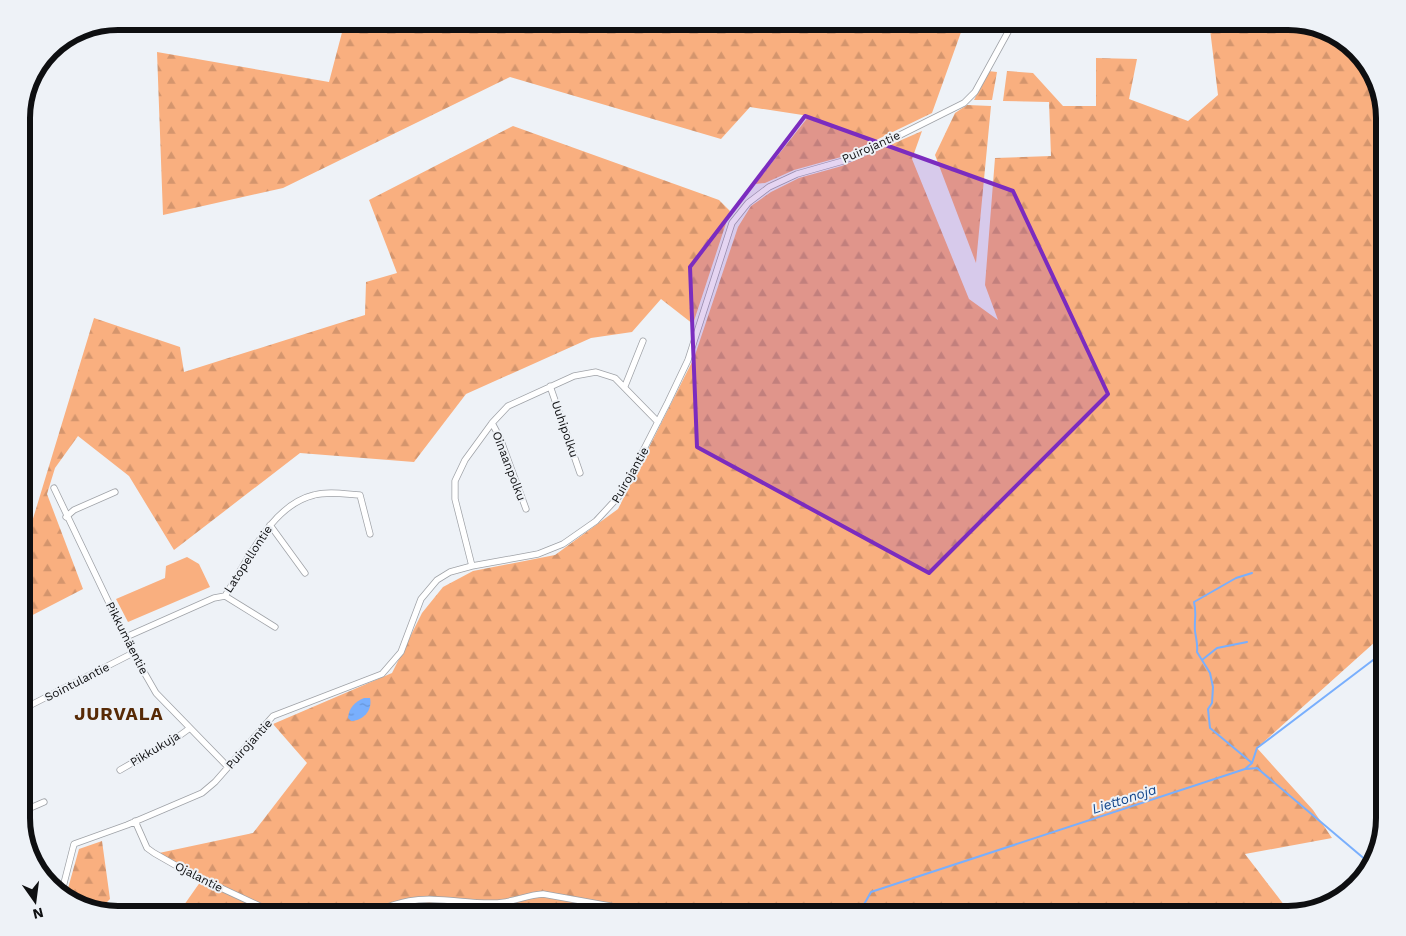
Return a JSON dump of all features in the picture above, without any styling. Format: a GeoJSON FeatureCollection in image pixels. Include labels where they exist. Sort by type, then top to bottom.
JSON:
{"type":"FeatureCollection","features":[{"type":"Feature","properties":{"kind":"street","name":"Puirojantie"},"geometry":{"type":"LineString","coordinates":[[63,886],[74,844],[202,793],[273,716],[382,674],[401,652],[413,616],[428,588],[450,572],[538,554],[563,544],[596,521],[621,494],[688,360],[732,223],[748,203],[769,187],[797,174],[843,161],[880,145],[964,103],[975,92],[1009,30]]}},
{"type":"Feature","properties":{"kind":"street"},"geometry":{"type":"LineString","coordinates":[[625,386],[643,341]]}},
{"type":"Feature","properties":{"kind":"street"},"geometry":{"type":"LineString","coordinates":[[472,566],[455,499],[455,481],[465,460],[492,423],[514,402],[574,376],[596,372],[615,378],[625,386],[658,422]]}},
{"type":"Feature","properties":{"kind":"street","name":"Uuhipolku"},"geometry":{"type":"LineString","coordinates":[[550,386],[580,473]]}},
{"type":"Feature","properties":{"kind":"street","name":"Oinaanpolku"},"geometry":{"type":"LineString","coordinates":[[492,423],[500,438],[526,509]]}},
{"type":"Feature","properties":{"kind":"street","name":"Pikkumäentie"},"geometry":{"type":"LineString","coordinates":[[54,488],[66,517],[133,653],[156,693],[228,767]]}},
{"type":"Feature","properties":{"kind":"street"},"geometry":{"type":"LineString","coordinates":[[66,517],[74,510],[115,492]]}},
{"type":"Feature","properties":{"kind":"street","name":"Latopellontie"},"geometry":{"type":"LineString","coordinates":[[126,637],[214,598],[225,596],[270,525],[287,508],[300,500],[324,493],[360,495],[363,500],[370,534]]}},
{"type":"Feature","properties":{"kind":"street"},"geometry":{"type":"LineString","coordinates":[[270,525],[306,573]]}},
{"type":"Feature","properties":{"kind":"street"},"geometry":{"type":"LineString","coordinates":[[225,596],[275,627]]}},
{"type":"Feature","properties":{"kind":"street","name":"Sointulantie"},"geometry":{"type":"LineString","coordinates":[[30,706],[133,653]]}},
{"type":"Feature","properties":{"kind":"street","name":"Pikkukuja"},"geometry":{"type":"LineString","coordinates":[[120,770],[190,728]]}},
{"type":"Feature","properties":{"kind":"street"},"geometry":{"type":"LineString","coordinates":[[30,808],[44,802]]}},
{"type":"Feature","properties":{"kind":"street","name":"Ojalantie"},"geometry":{"type":"LineString","coordinates":[[135,821],[147,848],[154,853],[189,873],[260,906]]}},
{"type":"Feature","properties":{"kind":"street"},"geometry":{"type":"LineString","coordinates":[[394,906],[410,901],[494,903],[543,894],[615,906]]}},
{"type":"Feature","properties":{"kind":"highlighted area"},"geometry":{"type":"Polygon","coordinates":[[[805,116],[1013,191],[1108,394],[929,573],[697,447],[690,267],[805,116]]]}},
{"type":"Feature","properties":{"kind":"green space"},"geometry":{"type":"Polygon","coordinates":[[[343,30],[962,30],[932,113],[841,157],[794,170],[765,183],[755,184],[809,116],[750,107],[721,139],[510,77],[283,188],[163,215],[157,52],[329,82],[343,30]]]}},
{"type":"Feature","properties":{"kind":"green space"},"geometry":{"type":"Polygon","coordinates":[[[1210,30],[1288,30],[1305,32],[1327,39],[1354,60],[1367,79],[1371,89],[1376,118],[1376,641],[1257,748],[1313,810],[1332,838],[1245,854],[1285,906],[183,906],[203,878],[159,853],[253,833],[307,763],[273,724],[392,673],[422,613],[443,587],[473,571],[555,555],[618,509],[694,358],[738,227],[751,206],[771,192],[799,178],[842,166],[922,131],[912,159],[969,299],[998,320],[985,285],[995,158],[1051,156],[1049,102],[1003,101],[1007,71],[1033,73],[1063,106],[1096,106],[1096,58],[1137,59],[1129,99],[1188,121],[1218,95],[1210,30]]]}},
{"type":"Feature","properties":{"kind":"green space"},"geometry":{"type":"Polygon","coordinates":[[[988,71],[997,72],[992,100],[974,100],[988,71]]]}},
{"type":"Feature","properties":{"kind":"green space"},"geometry":{"type":"Polygon","coordinates":[[[967,105],[991,106],[976,263],[935,155],[955,113],[967,105]]]}},
{"type":"Feature","properties":{"kind":"green space"},"geometry":{"type":"Polygon","coordinates":[[[513,126],[719,200],[730,211],[693,324],[661,299],[632,332],[591,338],[466,394],[414,462],[300,453],[174,550],[129,476],[78,436],[55,468],[47,494],[83,589],[30,616],[30,523],[94,318],[180,347],[184,372],[365,315],[366,282],[397,273],[369,200],[513,126]]]}},
{"type":"Feature","properties":{"kind":"green space"},"geometry":{"type":"Polygon","coordinates":[[[187,557],[199,564],[210,587],[128,622],[116,599],[165,578],[166,566],[187,557]]]}},
{"type":"Feature","properties":{"kind":"green space"},"geometry":{"type":"Polygon","coordinates":[[[102,841],[110,899],[105,904],[89,901],[68,890],[79,849],[102,841]]]}},
{"type":"Feature","properties":{"kind":"water"},"geometry":{"type":"Polygon","coordinates":[[[364,698],[370,698],[368,711],[363,717],[351,721],[348,718],[351,708],[355,703],[364,698]]]}},
{"type":"Feature","properties":{"kind":"waterway"},"geometry":{"type":"LineString","coordinates":[[1252,573],[1236,578],[1194,602],[1197,652],[1210,673],[1213,687],[1212,703],[1208,709],[1210,728],[1252,763]]}},
{"type":"Feature","properties":{"kind":"waterway"},"geometry":{"type":"LineString","coordinates":[[1202,660],[1217,648],[1247,642]]}},
{"type":"Feature","properties":{"kind":"waterway","name":"Liettonoja"},"geometry":{"type":"LineString","coordinates":[[863,906],[871,892],[1245,769],[1252,763],[1257,748],[1376,658]]}},
{"type":"Feature","properties":{"kind":"waterway"},"geometry":{"type":"LineString","coordinates":[[1246,769],[1257,768],[1365,860]]}},
{"type":"Feature","properties":{"kind":"district","name":"JURVALA"},"geometry":{"type":"Point","coordinates":[119,714]}}]}
